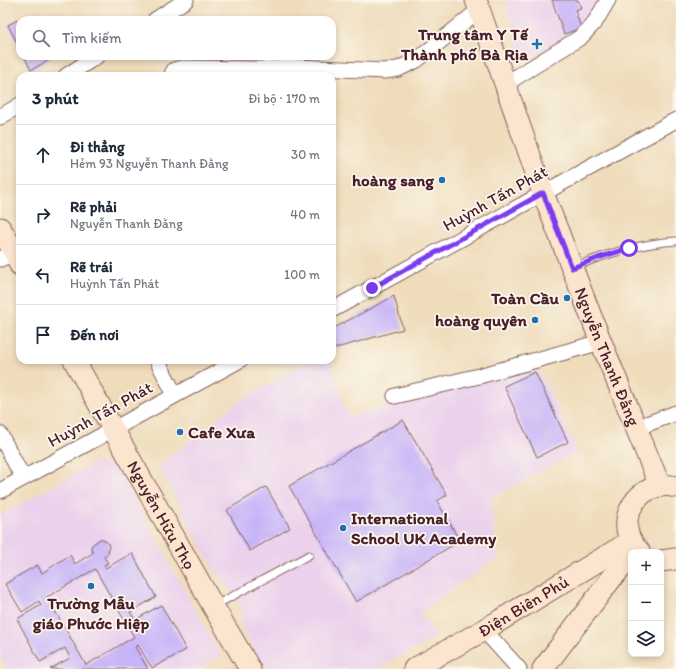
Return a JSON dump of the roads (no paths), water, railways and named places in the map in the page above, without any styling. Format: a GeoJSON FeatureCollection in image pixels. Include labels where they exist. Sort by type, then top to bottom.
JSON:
{"type":"FeatureCollection","features":[{"type":"Feature","properties":{"kind":"street"},"geometry":{"type":"LineString","coordinates":[[160,16],[186,0]]}},
{"type":"Feature","properties":{"kind":"street"},"geometry":{"type":"LineString","coordinates":[[505,84],[581,37],[595,22],[608,0]]}},
{"type":"Feature","properties":{"kind":"street"},"geometry":{"type":"LineString","coordinates":[[173,72],[174,70],[182,68],[256,69],[297,67],[385,71],[398,69],[417,60],[478,5]]}},
{"type":"Feature","properties":{"kind":"street","name":"Nguyễn Thanh Đằng"},"geometry":{"type":"LineString","coordinates":[[478,5],[543,193],[601,342],[636,428],[668,487]]}},
{"type":"Feature","properties":{"kind":"street"},"geometry":{"type":"LineString","coordinates":[[72,72],[91,60]]}},
{"type":"Feature","properties":{"kind":"street"},"geometry":{"type":"LineString","coordinates":[[0,117],[16,107]]}},
{"type":"Feature","properties":{"kind":"street","name":"Huỳnh Tấn Phát"},"geometry":{"type":"LineString","coordinates":[[336,308],[676,120]]}},
{"type":"Feature","properties":{"kind":"street"},"geometry":{"type":"LineString","coordinates":[[0,228],[15,261]]}},
{"type":"Feature","properties":{"kind":"street"},"geometry":{"type":"LineString","coordinates":[[395,396],[479,376],[601,342]]}},
{"type":"Feature","properties":{"kind":"street","name":"Nguyễn Hữu Thọ"},"geometry":{"type":"LineString","coordinates":[[76,364],[250,669]]}},
{"type":"Feature","properties":{"kind":"street"},"geometry":{"type":"LineString","coordinates":[[159,364],[175,395]]}},
{"type":"Feature","properties":{"kind":"street","name":"Huỳnh Tấn Phát"},"geometry":{"type":"LineString","coordinates":[[0,491],[233,364]]}},
{"type":"Feature","properties":{"kind":"street"},"geometry":{"type":"LineString","coordinates":[[636,428],[676,413]]}},
{"type":"Feature","properties":{"kind":"street"},"geometry":{"type":"LineString","coordinates":[[0,434],[23,478]]}},
{"type":"Feature","properties":{"kind":"street"},"geometry":{"type":"LineString","coordinates":[[635,549],[628,531],[627,523],[632,505],[638,497],[647,491],[668,487]]}},
{"type":"Feature","properties":{"kind":"street","name":"Điện Biên Phủ"},"geometry":{"type":"LineString","coordinates":[[414,669],[628,554]]}},
{"type":"Feature","properties":{"kind":"street"},"geometry":{"type":"LineString","coordinates":[[543,669],[628,559]]}},
{"type":"Feature","properties":{"kind":"street"},"geometry":{"type":"LineString","coordinates":[[664,561],[676,559]]}},
{"type":"Feature","properties":{"kind":"street"},"geometry":{"type":"LineString","coordinates":[[484,630],[519,669]]}},
{"type":"Feature","properties":{"kind":"lane"},"geometry":{"type":"LineString","coordinates":[[572,268],[629,248],[653,243],[676,241]]}},
{"type":"Feature","properties":{"kind":"lane"},"geometry":{"type":"LineString","coordinates":[[213,606],[309,554]]}},
{"type":"Feature","properties":{"kind":"place","name":"Trung tâm Y Tế Thành phố Bà Rịa"},"geometry":{"type":"Point","coordinates":[537,44]}},
{"type":"Feature","properties":{"kind":"place","name":"hoàng sang"},"geometry":{"type":"Point","coordinates":[442,180]}},
{"type":"Feature","properties":{"kind":"place","name":"Toàn Cầu"},"geometry":{"type":"Point","coordinates":[567,298]}},
{"type":"Feature","properties":{"kind":"place","name":"hoàng quyên"},"geometry":{"type":"Point","coordinates":[535,320]}},
{"type":"Feature","properties":{"kind":"place","name":"Cafe Xưa"},"geometry":{"type":"Point","coordinates":[180,432]}},
{"type":"Feature","properties":{"kind":"place","name":"International School UK Academy"},"geometry":{"type":"Point","coordinates":[343,528]}},
{"type":"Feature","properties":{"kind":"place","name":"Trường Mẫu giáo Phước Hiệp"},"geometry":{"type":"Point","coordinates":[91,586]}}]}
